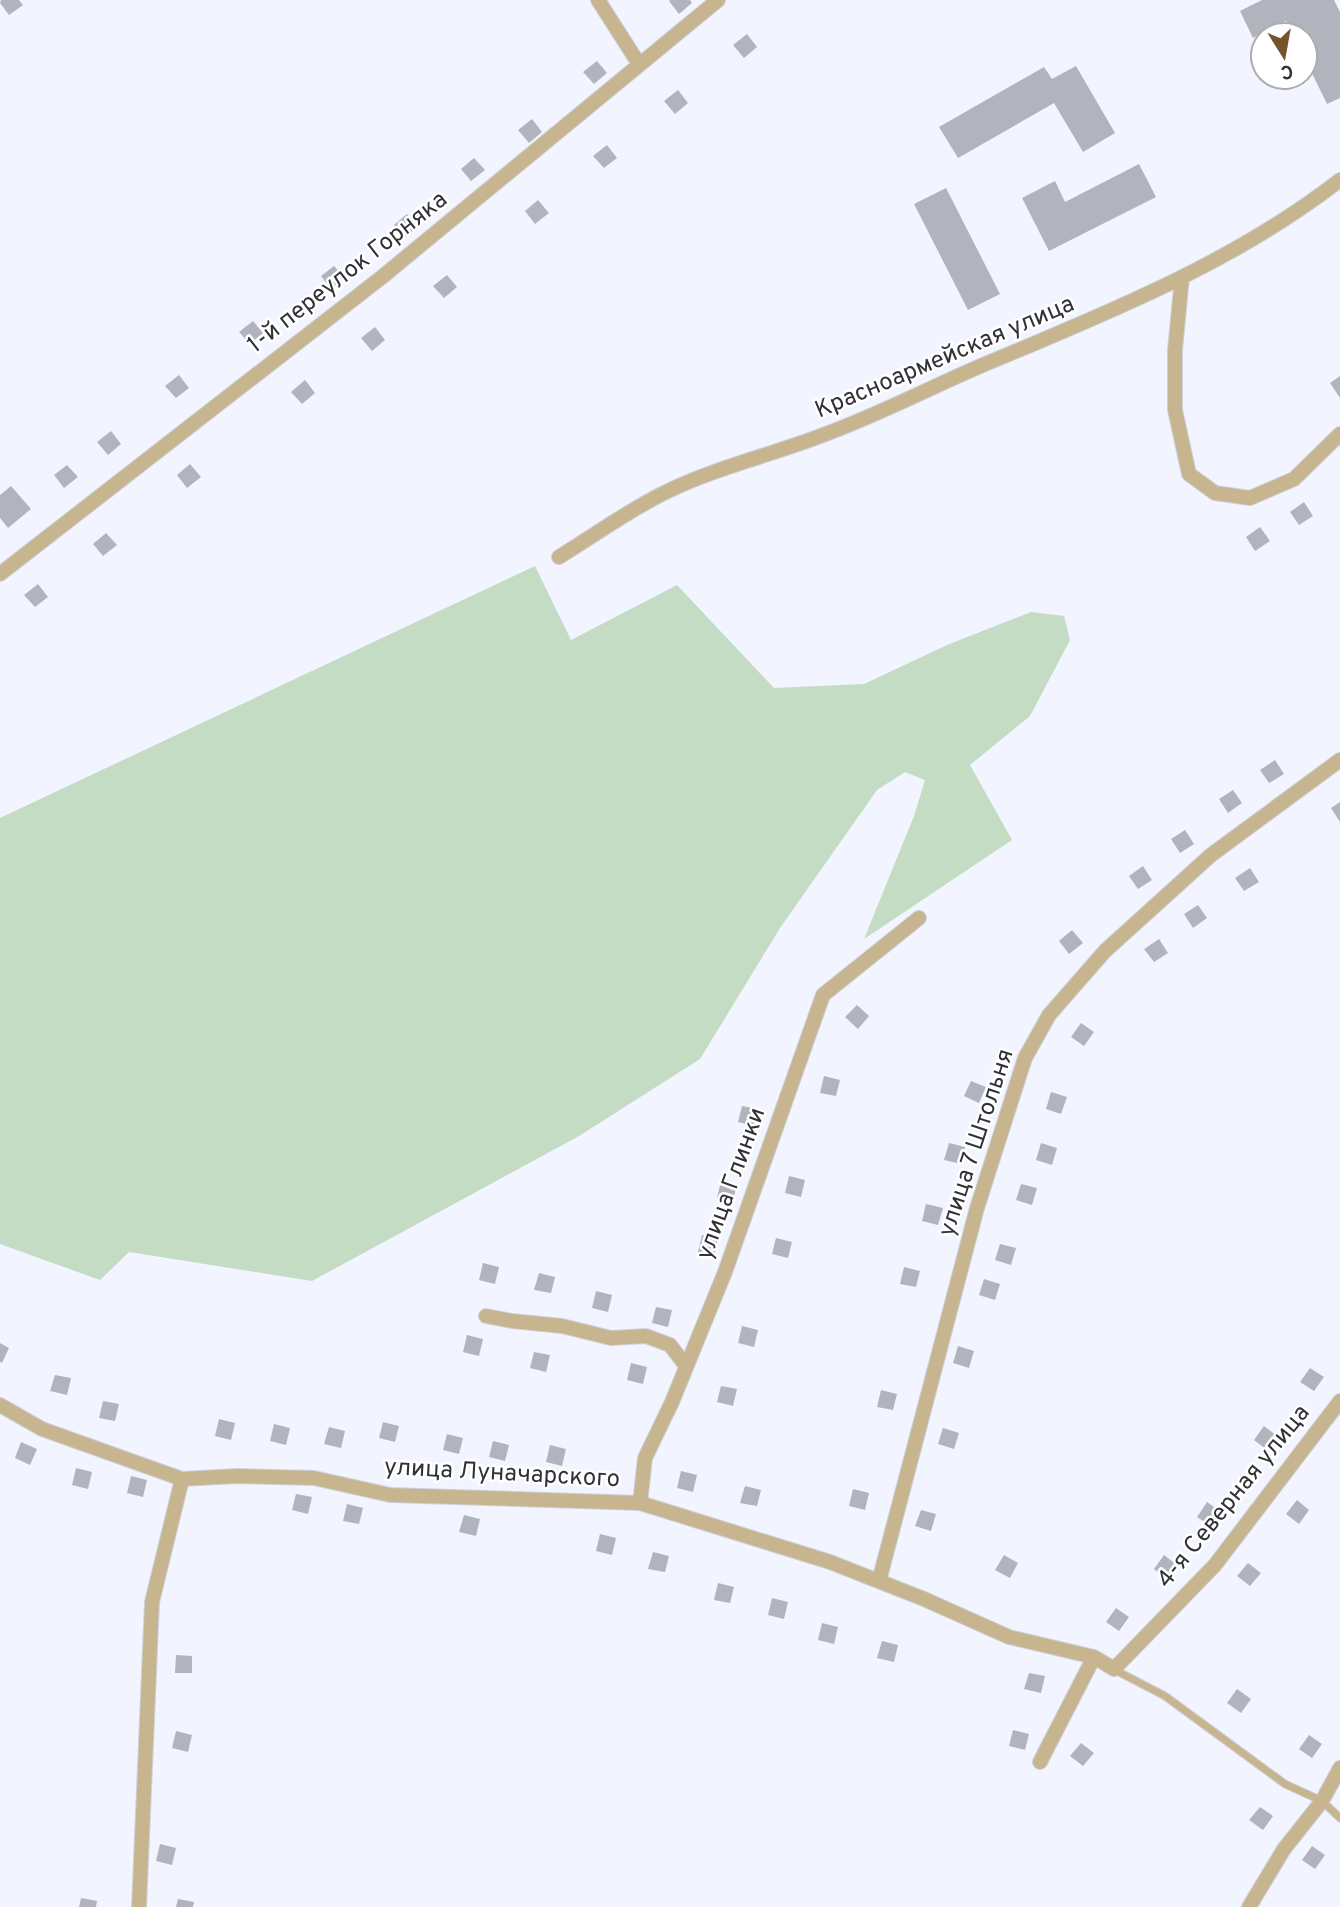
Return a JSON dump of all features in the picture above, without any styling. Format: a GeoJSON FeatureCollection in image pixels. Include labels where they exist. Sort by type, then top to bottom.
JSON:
{"type":"FeatureCollection","features":[{"type":"Feature","properties":{"kind":"street"},"geometry":{"type":"LineString","coordinates":[[598,0],[639,64]]}},
{"type":"Feature","properties":{"kind":"street","name":"1-й переулок Горняка"},"geometry":{"type":"LineString","coordinates":[[0,574],[382,277],[718,0]]}},
{"type":"Feature","properties":{"kind":"street","name":"Красноармейская улица"},"geometry":{"type":"LineString","coordinates":[[559,556],[667,492],[728,466],[888,410],[980,366],[1113,311],[1261,234],[1310,204],[1340,180]]}},
{"type":"Feature","properties":{"kind":"street"},"geometry":{"type":"LineString","coordinates":[[1182,277],[1175,350],[1175,410],[1189,474],[1215,493],[1250,498],[1294,479],[1340,434]]}},
{"type":"Feature","properties":{"kind":"street","name":"улица 7 Штольня"},"geometry":{"type":"LineString","coordinates":[[879,1581],[977,1208],[1025,1058],[1049,1015],[1105,951],[1210,855],[1340,760]]}},
{"type":"Feature","properties":{"kind":"street","name":"улица Глинки"},"geometry":{"type":"LineString","coordinates":[[640,1503],[645,1458],[687,1366],[725,1272],[823,995],[919,918]]}},
{"type":"Feature","properties":{"kind":"street"},"geometry":{"type":"LineString","coordinates":[[485,1315],[512,1321],[562,1326],[611,1338],[646,1336],[670,1345],[687,1366]]}},
{"type":"Feature","properties":{"kind":"street","name":"4-я Северная улица"},"geometry":{"type":"LineString","coordinates":[[1114,1669],[1215,1565],[1340,1401]]}},
{"type":"Feature","properties":{"kind":"street","name":"улица Луначарского"},"geometry":{"type":"LineString","coordinates":[[0,1405],[42,1429],[182,1479],[238,1476],[314,1478],[390,1495],[640,1503]]}},
{"type":"Feature","properties":{"kind":"street"},"geometry":{"type":"LineString","coordinates":[[139,1907],[152,1602],[182,1479]]}},
{"type":"Feature","properties":{"kind":"street"},"geometry":{"type":"LineString","coordinates":[[640,1503],[830,1562],[1009,1637],[1094,1657],[1114,1669]]}},
{"type":"Feature","properties":{"kind":"street"},"geometry":{"type":"LineString","coordinates":[[1040,1762],[1094,1657]]}},
{"type":"Feature","properties":{"kind":"street"},"geometry":{"type":"LineString","coordinates":[[1249,1907],[1284,1849],[1322,1801],[1340,1768]]}},
{"type":"Feature","properties":{"kind":"lane"},"geometry":{"type":"LineString","coordinates":[[1114,1669],[1165,1696],[1285,1784],[1322,1801],[1340,1818]]}},
{"type":"Feature","properties":{"kind":"green space"},"geometry":{"type":"Polygon","coordinates":[[[535,566],[571,640],[677,585],[774,688],[864,684],[947,645],[1031,612],[1064,616],[1070,640],[1030,716],[970,765],[1012,840],[864,939],[914,816],[925,780],[905,772],[877,790],[780,928],[700,1059],[579,1136],[312,1281],[129,1252],[100,1280],[0,1244],[0,818],[535,566]]]}},
{"type":"Feature","properties":{"kind":"building"},"geometry":{"type":"Polygon","coordinates":[[[1,0],[19,0],[23,5],[9,15],[0,3],[1,0]]]}},
{"type":"Feature","properties":{"kind":"building"},"geometry":{"type":"Polygon","coordinates":[[[670,0],[690,0],[692,3],[679,14],[670,0]]]}},
{"type":"Feature","properties":{"kind":"building"},"geometry":{"type":"Polygon","coordinates":[[[1262,0],[1334,0],[1340,12],[1340,98],[1327,104],[1319,88],[1319,21],[1249,21],[1249,30],[1240,11],[1262,0]]]}},
{"type":"Feature","properties":{"kind":"building"},"geometry":{"type":"Polygon","coordinates":[[[747,34],[757,47],[744,58],[733,45],[747,34]]]}},
{"type":"Feature","properties":{"kind":"building"},"geometry":{"type":"Polygon","coordinates":[[[597,61],[607,73],[594,84],[583,72],[597,61]]]}},
{"type":"Feature","properties":{"kind":"building"},"geometry":{"type":"Polygon","coordinates":[[[1076,66],[1115,133],[1083,152],[1054,103],[958,158],[939,127],[1044,67],[1052,79],[1076,66]]]}},
{"type":"Feature","properties":{"kind":"building"},"geometry":{"type":"Polygon","coordinates":[[[678,90],[688,103],[675,114],[664,101],[678,90]]]}},
{"type":"Feature","properties":{"kind":"building"},"geometry":{"type":"Polygon","coordinates":[[[532,119],[542,132],[529,143],[518,130],[532,119]]]}},
{"type":"Feature","properties":{"kind":"building"},"geometry":{"type":"Polygon","coordinates":[[[607,145],[617,158],[604,168],[593,156],[607,145]]]}},
{"type":"Feature","properties":{"kind":"building"},"geometry":{"type":"Polygon","coordinates":[[[474,158],[485,170],[471,181],[461,169],[474,158]]]}},
{"type":"Feature","properties":{"kind":"building"},"geometry":{"type":"Polygon","coordinates":[[[1139,164],[1156,197],[1049,251],[1022,198],[1055,181],[1065,202],[1139,164]]]}},
{"type":"Feature","properties":{"kind":"building"},"geometry":{"type":"Polygon","coordinates":[[[946,188],[1000,294],[968,310],[914,204],[946,188]]]}},
{"type":"Feature","properties":{"kind":"building"},"geometry":{"type":"Polygon","coordinates":[[[538,200],[549,213],[535,224],[525,211],[538,200]]]}},
{"type":"Feature","properties":{"kind":"building"},"geometry":{"type":"Polygon","coordinates":[[[407,214],[418,227],[404,238],[394,225],[407,214]]]}},
{"type":"Feature","properties":{"kind":"building"},"geometry":{"type":"Polygon","coordinates":[[[334,266],[345,278],[331,289],[321,276],[334,266]]]}},
{"type":"Feature","properties":{"kind":"building"},"geometry":{"type":"Polygon","coordinates":[[[447,275],[457,287],[444,298],[433,286],[447,275]]]}},
{"type":"Feature","properties":{"kind":"building"},"geometry":{"type":"Polygon","coordinates":[[[253,321],[263,333],[250,344],[239,332],[253,321]]]}},
{"type":"Feature","properties":{"kind":"building"},"geometry":{"type":"Polygon","coordinates":[[[375,327],[385,340],[372,351],[361,338],[375,327]]]}},
{"type":"Feature","properties":{"kind":"building"},"geometry":{"type":"Polygon","coordinates":[[[179,375],[189,388],[176,398],[165,386],[179,375]]]}},
{"type":"Feature","properties":{"kind":"building"},"geometry":{"type":"Polygon","coordinates":[[[1340,376],[1340,398],[1330,383],[1340,376]]]}},
{"type":"Feature","properties":{"kind":"building"},"geometry":{"type":"Polygon","coordinates":[[[305,380],[315,393],[302,404],[291,392],[305,380]]]}},
{"type":"Feature","properties":{"kind":"building"},"geometry":{"type":"Polygon","coordinates":[[[111,431],[121,444],[108,455],[97,442],[111,431]]]}},
{"type":"Feature","properties":{"kind":"building"},"geometry":{"type":"Polygon","coordinates":[[[190,464],[201,477],[187,488],[177,475],[190,464]]]}},
{"type":"Feature","properties":{"kind":"building"},"geometry":{"type":"Polygon","coordinates":[[[67,465],[78,477],[64,488],[54,475],[67,465]]]}},
{"type":"Feature","properties":{"kind":"building"},"geometry":{"type":"Polygon","coordinates":[[[11,486],[31,509],[8,528],[0,518],[0,495],[11,486]]]}},
{"type":"Feature","properties":{"kind":"building"},"geometry":{"type":"Polygon","coordinates":[[[1304,502],[1313,516],[1299,525],[1290,512],[1304,502]]]}},
{"type":"Feature","properties":{"kind":"building"},"geometry":{"type":"Polygon","coordinates":[[[1260,527],[1270,541],[1255,551],[1246,537],[1260,527]]]}},
{"type":"Feature","properties":{"kind":"building"},"geometry":{"type":"Polygon","coordinates":[[[106,533],[117,545],[103,556],[93,544],[106,533]]]}},
{"type":"Feature","properties":{"kind":"building"},"geometry":{"type":"Polygon","coordinates":[[[38,584],[48,597],[35,607],[24,595],[38,584]]]}},
{"type":"Feature","properties":{"kind":"building"},"geometry":{"type":"Polygon","coordinates":[[[1275,760],[1284,774],[1269,783],[1260,770],[1275,760]]]}},
{"type":"Feature","properties":{"kind":"building"},"geometry":{"type":"Polygon","coordinates":[[[1233,790],[1242,803],[1228,813],[1219,799],[1233,790]]]}},
{"type":"Feature","properties":{"kind":"building"},"geometry":{"type":"Polygon","coordinates":[[[1340,802],[1340,822],[1331,808],[1340,802]]]}},
{"type":"Feature","properties":{"kind":"building"},"geometry":{"type":"Polygon","coordinates":[[[1185,830],[1194,844],[1180,853],[1171,839],[1185,830]]]}},
{"type":"Feature","properties":{"kind":"building"},"geometry":{"type":"Polygon","coordinates":[[[1143,866],[1152,880],[1138,889],[1129,876],[1143,866]]]}},
{"type":"Feature","properties":{"kind":"building"},"geometry":{"type":"Polygon","coordinates":[[[1250,868],[1259,882],[1244,891],[1235,878],[1250,868]]]}},
{"type":"Feature","properties":{"kind":"building"},"geometry":{"type":"Polygon","coordinates":[[[1198,905],[1207,918],[1193,928],[1184,914],[1198,905]]]}},
{"type":"Feature","properties":{"kind":"building"},"geometry":{"type":"Polygon","coordinates":[[[1072,930],[1083,943],[1069,954],[1059,941],[1072,930]]]}},
{"type":"Feature","properties":{"kind":"building"},"geometry":{"type":"Polygon","coordinates":[[[1159,939],[1168,953],[1154,962],[1144,949],[1159,939]]]}},
{"type":"Feature","properties":{"kind":"building"},"geometry":{"type":"Polygon","coordinates":[[[857,1005],[869,1016],[858,1029],[845,1017],[857,1005]]]}},
{"type":"Feature","properties":{"kind":"building"},"geometry":{"type":"Polygon","coordinates":[[[1081,1023],[1094,1032],[1084,1046],[1071,1037],[1081,1023]]]}},
{"type":"Feature","properties":{"kind":"building"},"geometry":{"type":"Polygon","coordinates":[[[824,1076],[840,1080],[836,1096],[820,1093],[824,1076]]]}},
{"type":"Feature","properties":{"kind":"building"},"geometry":{"type":"Polygon","coordinates":[[[971,1081],[986,1087],[979,1103],[964,1096],[971,1081]]]}},
{"type":"Feature","properties":{"kind":"building"},"geometry":{"type":"Polygon","coordinates":[[[1051,1092],[1067,1097],[1061,1114],[1046,1109],[1051,1092]]]}},
{"type":"Feature","properties":{"kind":"building"},"geometry":{"type":"Polygon","coordinates":[[[742,1106],[758,1109],[754,1126],[738,1122],[742,1106]]]}},
{"type":"Feature","properties":{"kind":"building"},"geometry":{"type":"Polygon","coordinates":[[[949,1143],[965,1147],[961,1164],[944,1160],[949,1143]]]}},
{"type":"Feature","properties":{"kind":"building"},"geometry":{"type":"Polygon","coordinates":[[[1041,1143],[1057,1148],[1052,1165],[1036,1160],[1041,1143]]]}},
{"type":"Feature","properties":{"kind":"building"},"geometry":{"type":"Polygon","coordinates":[[[789,1176],[805,1180],[801,1197],[785,1193],[789,1176]]]}},
{"type":"Feature","properties":{"kind":"building"},"geometry":{"type":"Polygon","coordinates":[[[721,1181],[737,1184],[733,1201],[717,1198],[721,1181]]]}},
{"type":"Feature","properties":{"kind":"building"},"geometry":{"type":"Polygon","coordinates":[[[1021,1184],[1037,1188],[1032,1205],[1016,1200],[1021,1184]]]}},
{"type":"Feature","properties":{"kind":"building"},"geometry":{"type":"Polygon","coordinates":[[[926,1204],[943,1208],[938,1225],[922,1221],[926,1204]]]}},
{"type":"Feature","properties":{"kind":"building"},"geometry":{"type":"Polygon","coordinates":[[[702,1235],[718,1239],[714,1256],[698,1252],[702,1235]]]}},
{"type":"Feature","properties":{"kind":"building"},"geometry":{"type":"Polygon","coordinates":[[[776,1238],[792,1242],[788,1258],[772,1254],[776,1238]]]}},
{"type":"Feature","properties":{"kind":"building"},"geometry":{"type":"Polygon","coordinates":[[[1000,1244],[1016,1248],[1011,1265],[995,1260],[1000,1244]]]}},
{"type":"Feature","properties":{"kind":"building"},"geometry":{"type":"Polygon","coordinates":[[[483,1263],[499,1267],[495,1284],[479,1280],[483,1263]]]}},
{"type":"Feature","properties":{"kind":"building"},"geometry":{"type":"Polygon","coordinates":[[[904,1267],[920,1271],[916,1287],[900,1284],[904,1267]]]}},
{"type":"Feature","properties":{"kind":"building"},"geometry":{"type":"Polygon","coordinates":[[[539,1273],[555,1277],[551,1293],[534,1290],[539,1273]]]}},
{"type":"Feature","properties":{"kind":"building"},"geometry":{"type":"Polygon","coordinates":[[[984,1279],[1000,1284],[995,1300],[979,1295],[984,1279]]]}},
{"type":"Feature","properties":{"kind":"building"},"geometry":{"type":"Polygon","coordinates":[[[596,1291],[612,1295],[608,1312],[592,1308],[596,1291]]]}},
{"type":"Feature","properties":{"kind":"building"},"geometry":{"type":"Polygon","coordinates":[[[656,1307],[672,1310],[668,1327],[652,1323],[656,1307]]]}},
{"type":"Feature","properties":{"kind":"building"},"geometry":{"type":"Polygon","coordinates":[[[742,1326],[758,1330],[754,1347],[738,1343],[742,1326]]]}},
{"type":"Feature","properties":{"kind":"building"},"geometry":{"type":"Polygon","coordinates":[[[467,1335],[483,1339],[479,1356],[463,1352],[467,1335]]]}},
{"type":"Feature","properties":{"kind":"building"},"geometry":{"type":"Polygon","coordinates":[[[0,1343],[9,1348],[2,1363],[0,1362],[0,1343]]]}},
{"type":"Feature","properties":{"kind":"building"},"geometry":{"type":"Polygon","coordinates":[[[958,1346],[974,1351],[969,1368],[953,1363],[958,1346]]]}},
{"type":"Feature","properties":{"kind":"building"},"geometry":{"type":"Polygon","coordinates":[[[534,1352],[550,1355],[546,1372],[530,1368],[534,1352]]]}},
{"type":"Feature","properties":{"kind":"building"},"geometry":{"type":"Polygon","coordinates":[[[631,1363],[647,1367],[643,1384],[627,1380],[631,1363]]]}},
{"type":"Feature","properties":{"kind":"building"},"geometry":{"type":"Polygon","coordinates":[[[1310,1368],[1324,1377],[1314,1391],[1300,1382],[1310,1368]]]}},
{"type":"Feature","properties":{"kind":"building"},"geometry":{"type":"Polygon","coordinates":[[[55,1375],[71,1378],[67,1395],[50,1391],[55,1375]]]}},
{"type":"Feature","properties":{"kind":"building"},"geometry":{"type":"Polygon","coordinates":[[[721,1386],[737,1389],[733,1406],[717,1402],[721,1386]]]}},
{"type":"Feature","properties":{"kind":"building"},"geometry":{"type":"Polygon","coordinates":[[[881,1390],[897,1394],[893,1410],[877,1407],[881,1390]]]}},
{"type":"Feature","properties":{"kind":"building"},"geometry":{"type":"Polygon","coordinates":[[[103,1401],[119,1404],[115,1421],[99,1418],[103,1401]]]}},
{"type":"Feature","properties":{"kind":"building"},"geometry":{"type":"Polygon","coordinates":[[[219,1419],[235,1423],[231,1440],[215,1436],[219,1419]]]}},
{"type":"Feature","properties":{"kind":"building"},"geometry":{"type":"Polygon","coordinates":[[[383,1422],[399,1426],[395,1442],[379,1438],[383,1422]]]}},
{"type":"Feature","properties":{"kind":"building"},"geometry":{"type":"Polygon","coordinates":[[[274,1424],[290,1428],[286,1445],[270,1441],[274,1424]]]}},
{"type":"Feature","properties":{"kind":"building"},"geometry":{"type":"Polygon","coordinates":[[[1264,1426],[1277,1436],[1267,1450],[1254,1440],[1264,1426]]]}},
{"type":"Feature","properties":{"kind":"building"},"geometry":{"type":"Polygon","coordinates":[[[329,1427],[345,1431],[341,1448],[324,1444],[329,1427]]]}},
{"type":"Feature","properties":{"kind":"building"},"geometry":{"type":"Polygon","coordinates":[[[943,1428],[959,1433],[954,1449],[938,1444],[943,1428]]]}},
{"type":"Feature","properties":{"kind":"building"},"geometry":{"type":"Polygon","coordinates":[[[447,1434],[463,1438],[459,1454],[443,1450],[447,1434]]]}},
{"type":"Feature","properties":{"kind":"building"},"geometry":{"type":"Polygon","coordinates":[[[493,1441],[509,1445],[505,1461],[489,1457],[493,1441]]]}},
{"type":"Feature","properties":{"kind":"building"},"geometry":{"type":"Polygon","coordinates":[[[21,1442],[37,1449],[30,1465],[15,1458],[21,1442]]]}},
{"type":"Feature","properties":{"kind":"building"},"geometry":{"type":"Polygon","coordinates":[[[550,1445],[566,1449],[562,1466],[546,1462],[550,1445]]]}},
{"type":"Feature","properties":{"kind":"building"},"geometry":{"type":"Polygon","coordinates":[[[76,1468],[92,1472],[88,1489],[72,1485],[76,1468]]]}},
{"type":"Feature","properties":{"kind":"building"},"geometry":{"type":"Polygon","coordinates":[[[681,1471],[697,1475],[693,1492],[677,1488],[681,1471]]]}},
{"type":"Feature","properties":{"kind":"building"},"geometry":{"type":"Polygon","coordinates":[[[131,1476],[147,1480],[143,1497],[127,1493],[131,1476]]]}},
{"type":"Feature","properties":{"kind":"building"},"geometry":{"type":"Polygon","coordinates":[[[745,1486],[761,1490],[757,1506],[740,1503],[745,1486]]]}},
{"type":"Feature","properties":{"kind":"building"},"geometry":{"type":"Polygon","coordinates":[[[853,1489],[869,1493],[865,1510],[849,1506],[853,1489]]]}},
{"type":"Feature","properties":{"kind":"building"},"geometry":{"type":"Polygon","coordinates":[[[296,1494],[312,1497],[308,1514],[292,1510],[296,1494]]]}},
{"type":"Feature","properties":{"kind":"building"},"geometry":{"type":"Polygon","coordinates":[[[1297,1500],[1309,1510],[1299,1524],[1286,1514],[1297,1500]]]}},
{"type":"Feature","properties":{"kind":"building"},"geometry":{"type":"Polygon","coordinates":[[[1207,1502],[1221,1512],[1211,1526],[1197,1517],[1207,1502]]]}},
{"type":"Feature","properties":{"kind":"building"},"geometry":{"type":"Polygon","coordinates":[[[347,1504],[363,1508],[359,1524],[343,1521],[347,1504]]]}},
{"type":"Feature","properties":{"kind":"building"},"geometry":{"type":"Polygon","coordinates":[[[921,1510],[936,1514],[931,1531],[915,1526],[921,1510]]]}},
{"type":"Feature","properties":{"kind":"building"},"geometry":{"type":"Polygon","coordinates":[[[464,1515],[480,1519],[476,1536],[459,1532],[464,1515]]]}},
{"type":"Feature","properties":{"kind":"building"},"geometry":{"type":"Polygon","coordinates":[[[600,1534],[616,1538],[612,1555],[596,1551],[600,1534]]]}},
{"type":"Feature","properties":{"kind":"building"},"geometry":{"type":"Polygon","coordinates":[[[653,1552],[669,1556],[665,1572],[648,1569],[653,1552]]]}},
{"type":"Feature","properties":{"kind":"building"},"geometry":{"type":"Polygon","coordinates":[[[1004,1555],[1018,1563],[1010,1578],[995,1570],[1004,1555]]]}},
{"type":"Feature","properties":{"kind":"building"},"geometry":{"type":"Polygon","coordinates":[[[1164,1555],[1177,1565],[1167,1579],[1154,1569],[1164,1555]]]}},
{"type":"Feature","properties":{"kind":"building"},"geometry":{"type":"Polygon","coordinates":[[[1248,1563],[1261,1573],[1250,1586],[1237,1576],[1248,1563]]]}},
{"type":"Feature","properties":{"kind":"building"},"geometry":{"type":"Polygon","coordinates":[[[718,1583],[734,1587],[730,1603],[714,1600],[718,1583]]]}},
{"type":"Feature","properties":{"kind":"building"},"geometry":{"type":"Polygon","coordinates":[[[772,1598],[788,1602],[784,1619],[768,1615],[772,1598]]]}},
{"type":"Feature","properties":{"kind":"building"},"geometry":{"type":"Polygon","coordinates":[[[1116,1608],[1129,1617],[1119,1631],[1106,1622],[1116,1608]]]}},
{"type":"Feature","properties":{"kind":"building"},"geometry":{"type":"Polygon","coordinates":[[[822,1623],[838,1627],[834,1644],[818,1640],[822,1623]]]}},
{"type":"Feature","properties":{"kind":"building"},"geometry":{"type":"Polygon","coordinates":[[[882,1641],[898,1645],[894,1662],[877,1658],[882,1641]]]}},
{"type":"Feature","properties":{"kind":"building"},"geometry":{"type":"Polygon","coordinates":[[[176,1655],[192,1656],[192,1673],[175,1673],[176,1655]]]}},
{"type":"Feature","properties":{"kind":"building"},"geometry":{"type":"Polygon","coordinates":[[[1029,1673],[1045,1676],[1041,1693],[1024,1689],[1029,1673]]]}},
{"type":"Feature","properties":{"kind":"building"},"geometry":{"type":"Polygon","coordinates":[[[1237,1689],[1251,1699],[1241,1713],[1227,1703],[1237,1689]]]}},
{"type":"Feature","properties":{"kind":"building"},"geometry":{"type":"Polygon","coordinates":[[[1013,1730],[1029,1734],[1025,1750],[1009,1746],[1013,1730]]]}},
{"type":"Feature","properties":{"kind":"building"},"geometry":{"type":"Polygon","coordinates":[[[176,1731],[192,1735],[188,1752],[172,1748],[176,1731]]]}},
{"type":"Feature","properties":{"kind":"building"},"geometry":{"type":"Polygon","coordinates":[[[1309,1735],[1322,1744],[1312,1758],[1299,1749],[1309,1735]]]}},
{"type":"Feature","properties":{"kind":"building"},"geometry":{"type":"Polygon","coordinates":[[[1081,1743],[1094,1753],[1083,1766],[1070,1756],[1081,1743]]]}},
{"type":"Feature","properties":{"kind":"building"},"geometry":{"type":"Polygon","coordinates":[[[1260,1807],[1273,1816],[1263,1830],[1249,1820],[1260,1807]]]}},
{"type":"Feature","properties":{"kind":"building"},"geometry":{"type":"Polygon","coordinates":[[[160,1844],[176,1848],[172,1865],[156,1861],[160,1844]]]}},
{"type":"Feature","properties":{"kind":"building"},"geometry":{"type":"Polygon","coordinates":[[[1312,1846],[1325,1855],[1315,1869],[1302,1860],[1312,1846]]]}},
{"type":"Feature","properties":{"kind":"building"},"geometry":{"type":"Polygon","coordinates":[[[81,1898],[97,1901],[96,1907],[79,1907],[81,1898]]]}},
{"type":"Feature","properties":{"kind":"building"},"geometry":{"type":"Polygon","coordinates":[[[178,1899],[194,1902],[193,1907],[176,1907],[178,1899]]]}}]}
